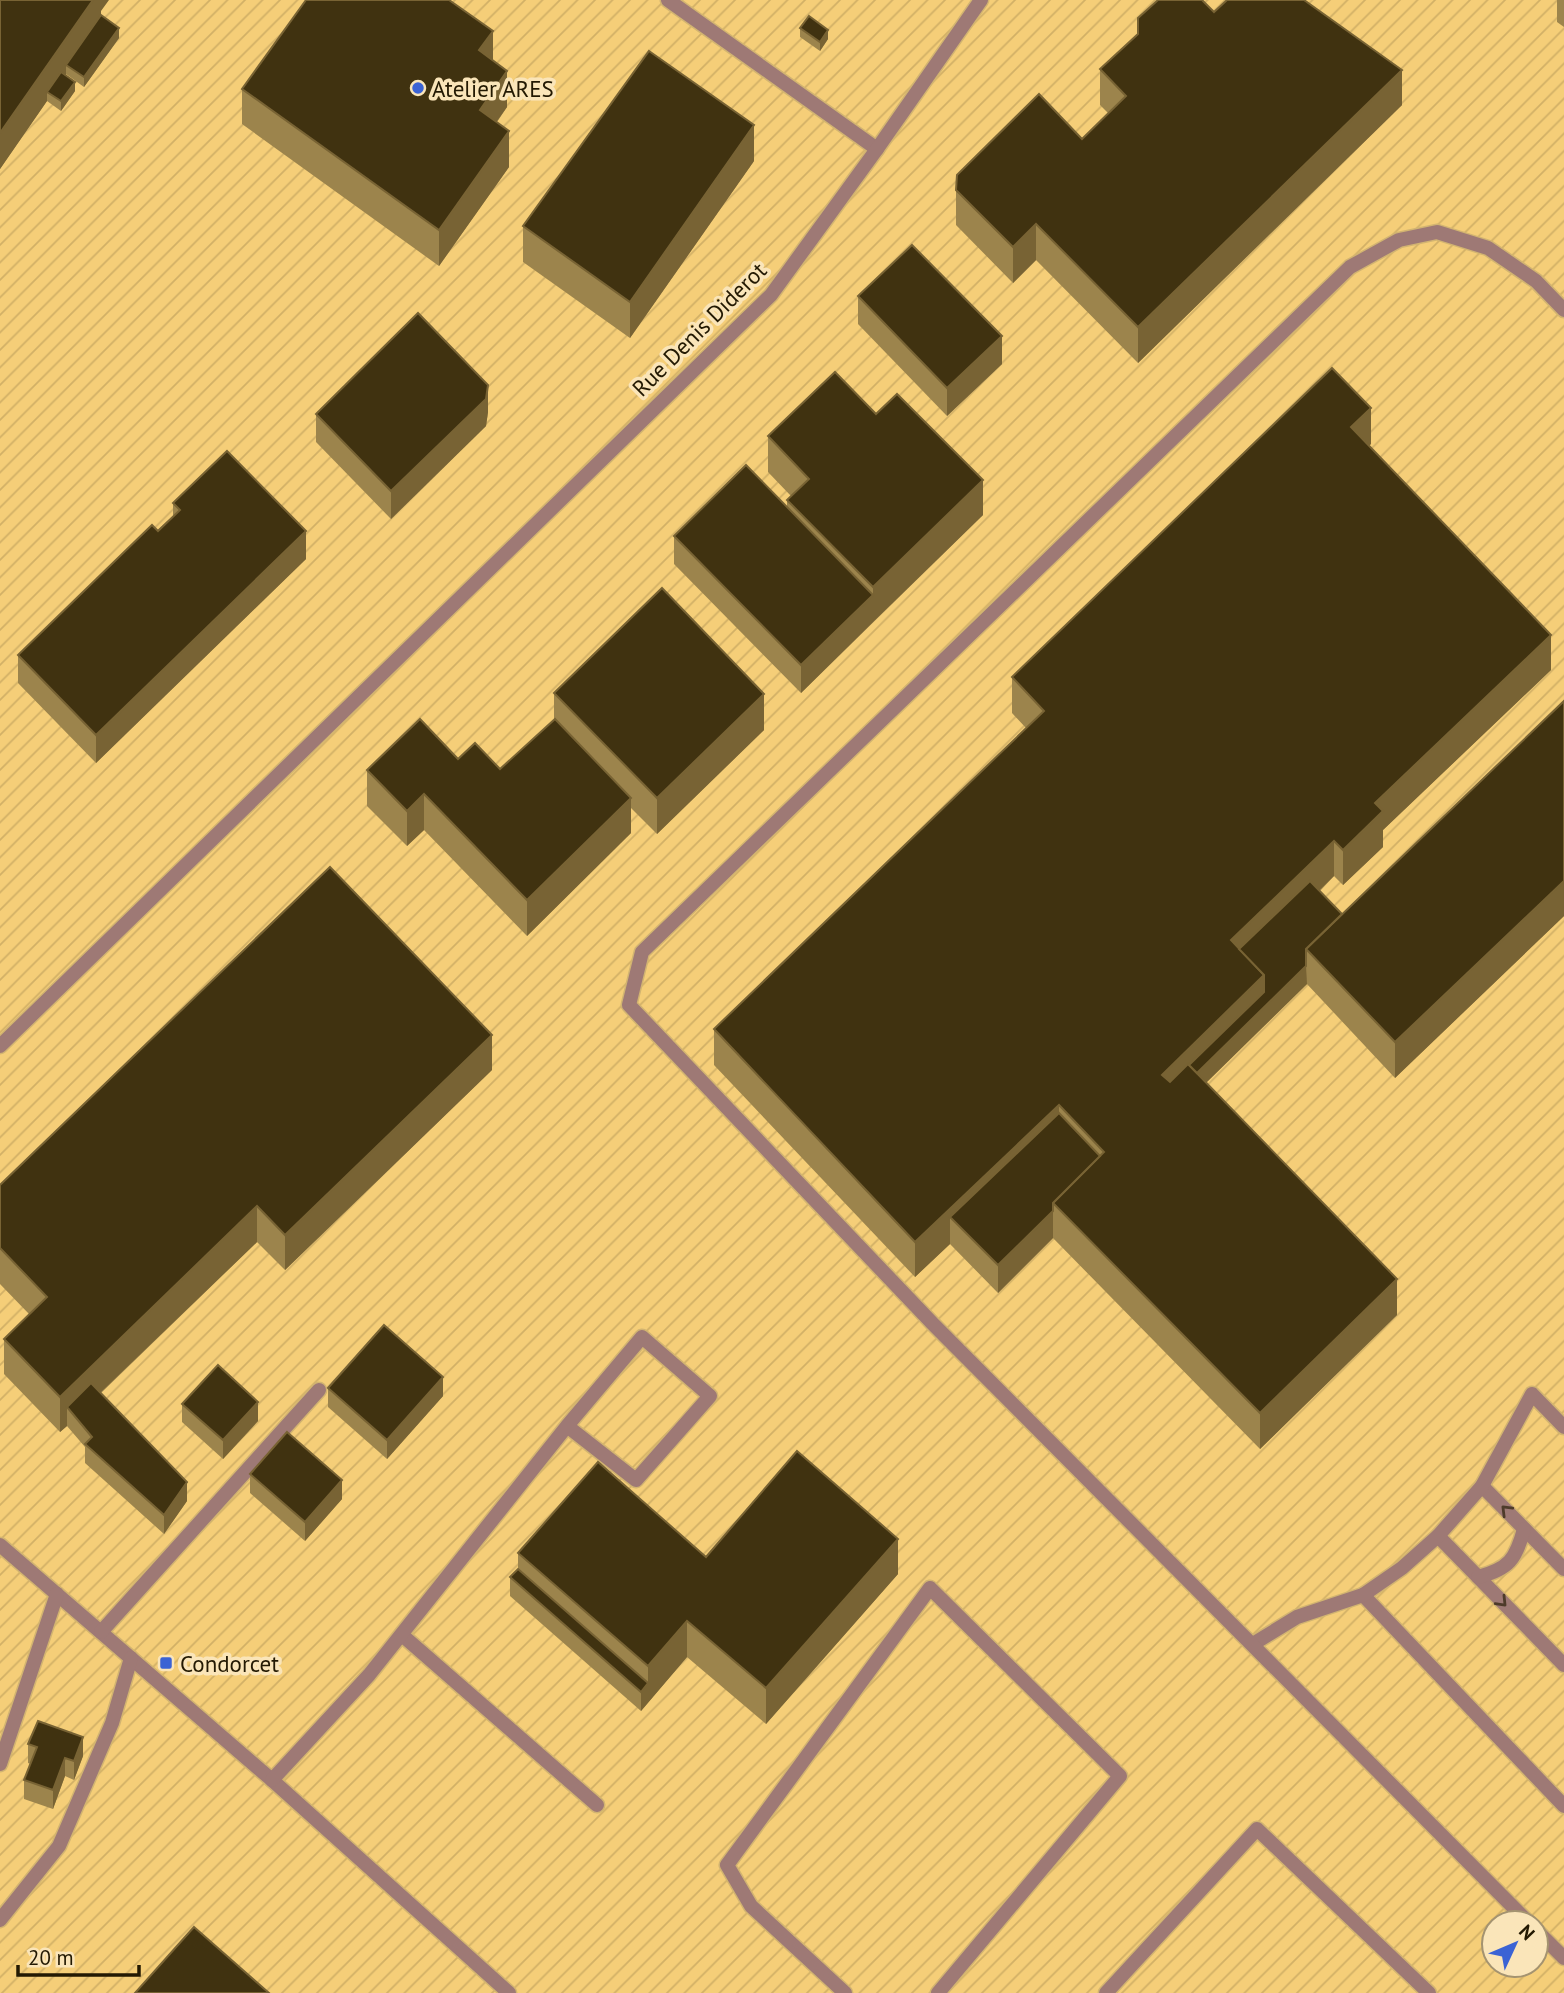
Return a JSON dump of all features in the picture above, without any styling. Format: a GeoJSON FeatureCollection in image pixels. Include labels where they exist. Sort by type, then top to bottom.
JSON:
{"type":"FeatureCollection","features":[{"type":"Feature","properties":{"kind":"lane"},"geometry":{"type":"LineString","coordinates":[[668,0],[877,149]]}},
{"type":"Feature","properties":{"kind":"lane","name":"Rue Denis Diderot"},"geometry":{"type":"LineString","coordinates":[[0,1046],[771,295],[981,0]]}},
{"type":"Feature","properties":{"kind":"lane"},"geometry":{"type":"LineString","coordinates":[[1515,1909],[933,1324],[629,1005],[642,953],[1350,267],[1399,240],[1437,232],[1488,248],[1536,281],[1564,310]]}},
{"type":"Feature","properties":{"kind":"lane"},"geometry":{"type":"LineString","coordinates":[[272,1780],[369,1675],[567,1426],[642,1337],[710,1396],[636,1480],[567,1426]]}},
{"type":"Feature","properties":{"kind":"lane"},"geometry":{"type":"LineString","coordinates":[[101,1632],[319,1390]]}},
{"type":"Feature","properties":{"kind":"lane"},"geometry":{"type":"LineString","coordinates":[[1253,1644],[1297,1618],[1363,1595],[1402,1568],[1438,1535],[1482,1486],[1532,1394],[1564,1427]]}},
{"type":"Feature","properties":{"kind":"lane"},"geometry":{"type":"LineString","coordinates":[[1482,1486],[1564,1569]]}},
{"type":"Feature","properties":{"kind":"lane"},"geometry":{"type":"LineString","coordinates":[[1478,1577],[1494,1573],[1514,1557],[1524,1529]]}},
{"type":"Feature","properties":{"kind":"lane"},"geometry":{"type":"LineString","coordinates":[[1438,1535],[1564,1665]]}},
{"type":"Feature","properties":{"kind":"lane"},"geometry":{"type":"LineString","coordinates":[[0,1545],[272,1780],[509,1993]]}},
{"type":"Feature","properties":{"kind":"lane"},"geometry":{"type":"LineString","coordinates":[[845,1993],[751,1906],[727,1865],[930,1588],[1120,1776],[938,1993]]}},
{"type":"Feature","properties":{"kind":"lane"},"geometry":{"type":"LineString","coordinates":[[0,1764],[57,1594]]}},
{"type":"Feature","properties":{"kind":"lane"},"geometry":{"type":"LineString","coordinates":[[1363,1595],[1564,1806]]}},
{"type":"Feature","properties":{"kind":"lane"},"geometry":{"type":"LineString","coordinates":[[402,1635],[597,1805]]}},
{"type":"Feature","properties":{"kind":"lane"},"geometry":{"type":"LineString","coordinates":[[0,1920],[59,1846],[112,1723],[131,1658]]}},
{"type":"Feature","properties":{"kind":"lane"},"geometry":{"type":"LineString","coordinates":[[1106,1993],[1256,1829],[1429,1993]]}},
{"type":"Feature","properties":{"kind":"lane"},"geometry":{"type":"LineString","coordinates":[[1550,1944],[1564,1958]]}},
{"type":"Feature","properties":{"kind":"shaded area"},"geometry":{"type":"Polygon","coordinates":[[[0,0],[1564,0],[1564,1993],[0,1993],[0,0]]]}},
{"type":"Feature","properties":{"kind":"building"},"geometry":{"type":"Polygon","coordinates":[[[0,0],[93,0],[0,133],[0,0]]]}},
{"type":"Feature","properties":{"kind":"building"},"geometry":{"type":"Polygon","coordinates":[[[306,0],[449,0],[493,31],[479,50],[507,71],[480,110],[509,131],[439,230],[242,89],[306,0]]]}},
{"type":"Feature","properties":{"kind":"building"},"geometry":{"type":"Polygon","coordinates":[[[1158,0],[1202,0],[1214,12],[1227,0],[1304,0],[1402,70],[1138,327],[1036,224],[1013,247],[956,190],[957,175],[1039,94],[1082,139],[1126,96],[1100,69],[1138,34],[1138,18],[1158,0]]]}},
{"type":"Feature","properties":{"kind":"building"},"geometry":{"type":"Polygon","coordinates":[[[101,15],[119,28],[84,77],[66,65],[101,15]]]}},
{"type":"Feature","properties":{"kind":"building"},"geometry":{"type":"Polygon","coordinates":[[[809,16],[828,30],[820,42],[800,28],[809,16]]]}},
{"type":"Feature","properties":{"kind":"building"},"geometry":{"type":"Polygon","coordinates":[[[649,51],[754,125],[630,302],[523,226],[649,51]]]}},
{"type":"Feature","properties":{"kind":"building"},"geometry":{"type":"Polygon","coordinates":[[[61,72],[75,82],[61,101],[47,92],[61,72]]]}},
{"type":"Feature","properties":{"kind":"building"},"geometry":{"type":"Polygon","coordinates":[[[912,245],[1002,336],[947,388],[858,296],[912,245]]]}},
{"type":"Feature","properties":{"kind":"building"},"geometry":{"type":"Polygon","coordinates":[[[418,313],[488,385],[486,399],[391,491],[316,414],[418,313]]]}},
{"type":"Feature","properties":{"kind":"building"},"geometry":{"type":"Polygon","coordinates":[[[1332,368],[1371,408],[1351,427],[1551,635],[1375,803],[1383,811],[1343,850],[1334,841],[1231,940],[1264,975],[1162,1075],[1170,1082],[1188,1064],[1397,1279],[1260,1413],[1053,1203],[1104,1152],[1059,1105],[915,1242],[714,1029],[1044,711],[1012,677],[1332,368]]]}},
{"type":"Feature","properties":{"kind":"building"},"geometry":{"type":"Polygon","coordinates":[[[835,372],[876,414],[897,394],[983,480],[873,587],[787,500],[809,479],[768,436],[835,372]]]}},
{"type":"Feature","properties":{"kind":"building"},"geometry":{"type":"Polygon","coordinates":[[[227,451],[306,531],[96,735],[18,655],[152,525],[158,531],[180,510],[173,503],[227,451]]]}},
{"type":"Feature","properties":{"kind":"building"},"geometry":{"type":"Polygon","coordinates":[[[746,465],[873,595],[801,665],[674,536],[746,465]]]}},
{"type":"Feature","properties":{"kind":"building"},"geometry":{"type":"Polygon","coordinates":[[[662,588],[764,694],[657,798],[554,693],[662,588]]]}},
{"type":"Feature","properties":{"kind":"building"},"geometry":{"type":"Polygon","coordinates":[[[1564,701],[1564,881],[1395,1042],[1306,949],[1564,701]]]}},
{"type":"Feature","properties":{"kind":"building"},"geometry":{"type":"Polygon","coordinates":[[[420,719],[458,759],[475,743],[500,769],[555,719],[631,798],[527,900],[424,794],[407,811],[367,770],[420,719]]]}},
{"type":"Feature","properties":{"kind":"building"},"geometry":{"type":"Polygon","coordinates":[[[330,867],[492,1035],[285,1235],[257,1206],[60,1397],[4,1339],[47,1297],[0,1248],[0,1185],[330,867]]]}},
{"type":"Feature","properties":{"kind":"building"},"geometry":{"type":"Polygon","coordinates":[[[1310,881],[1342,914],[1306,949],[1306,966],[1197,1073],[1189,1065],[1264,992],[1264,975],[1239,949],[1310,881]]]}},
{"type":"Feature","properties":{"kind":"building"},"geometry":{"type":"Polygon","coordinates":[[[1059,1113],[1100,1156],[1053,1203],[1053,1211],[998,1265],[950,1217],[1059,1113]]]}},
{"type":"Feature","properties":{"kind":"building"},"geometry":{"type":"Polygon","coordinates":[[[384,1325],[443,1377],[387,1440],[328,1388],[384,1325]]]}},
{"type":"Feature","properties":{"kind":"building"},"geometry":{"type":"Polygon","coordinates":[[[218,1365],[258,1402],[223,1440],[182,1404],[218,1365]]]}},
{"type":"Feature","properties":{"kind":"building"},"geometry":{"type":"Polygon","coordinates":[[[91,1383],[187,1482],[164,1515],[85,1444],[92,1437],[67,1407],[91,1383]]]}},
{"type":"Feature","properties":{"kind":"building"},"geometry":{"type":"Polygon","coordinates":[[[287,1432],[342,1480],[305,1522],[250,1474],[287,1432]]]}},
{"type":"Feature","properties":{"kind":"building"},"geometry":{"type":"Polygon","coordinates":[[[797,1451],[898,1539],[766,1688],[687,1621],[648,1666],[518,1553],[598,1462],[706,1557],[797,1451]]]}},
{"type":"Feature","properties":{"kind":"building"},"geometry":{"type":"Polygon","coordinates":[[[518,1569],[648,1683],[641,1692],[510,1577],[518,1569]]]}},
{"type":"Feature","properties":{"kind":"building"},"geometry":{"type":"Polygon","coordinates":[[[38,1721],[83,1737],[74,1761],[65,1758],[53,1790],[24,1780],[37,1747],[28,1744],[38,1721]]]}},
{"type":"Feature","properties":{"kind":"building"},"geometry":{"type":"Polygon","coordinates":[[[194,1927],[269,1993],[135,1993],[194,1927]]]}},
{"type":"Feature","properties":{"kind":"place","name":"Atelier ARES"},"geometry":{"type":"Point","coordinates":[418,88]}},
{"type":"Feature","properties":{"kind":"place","name":"Condorcet"},"geometry":{"type":"Point","coordinates":[166,1663]}}]}
